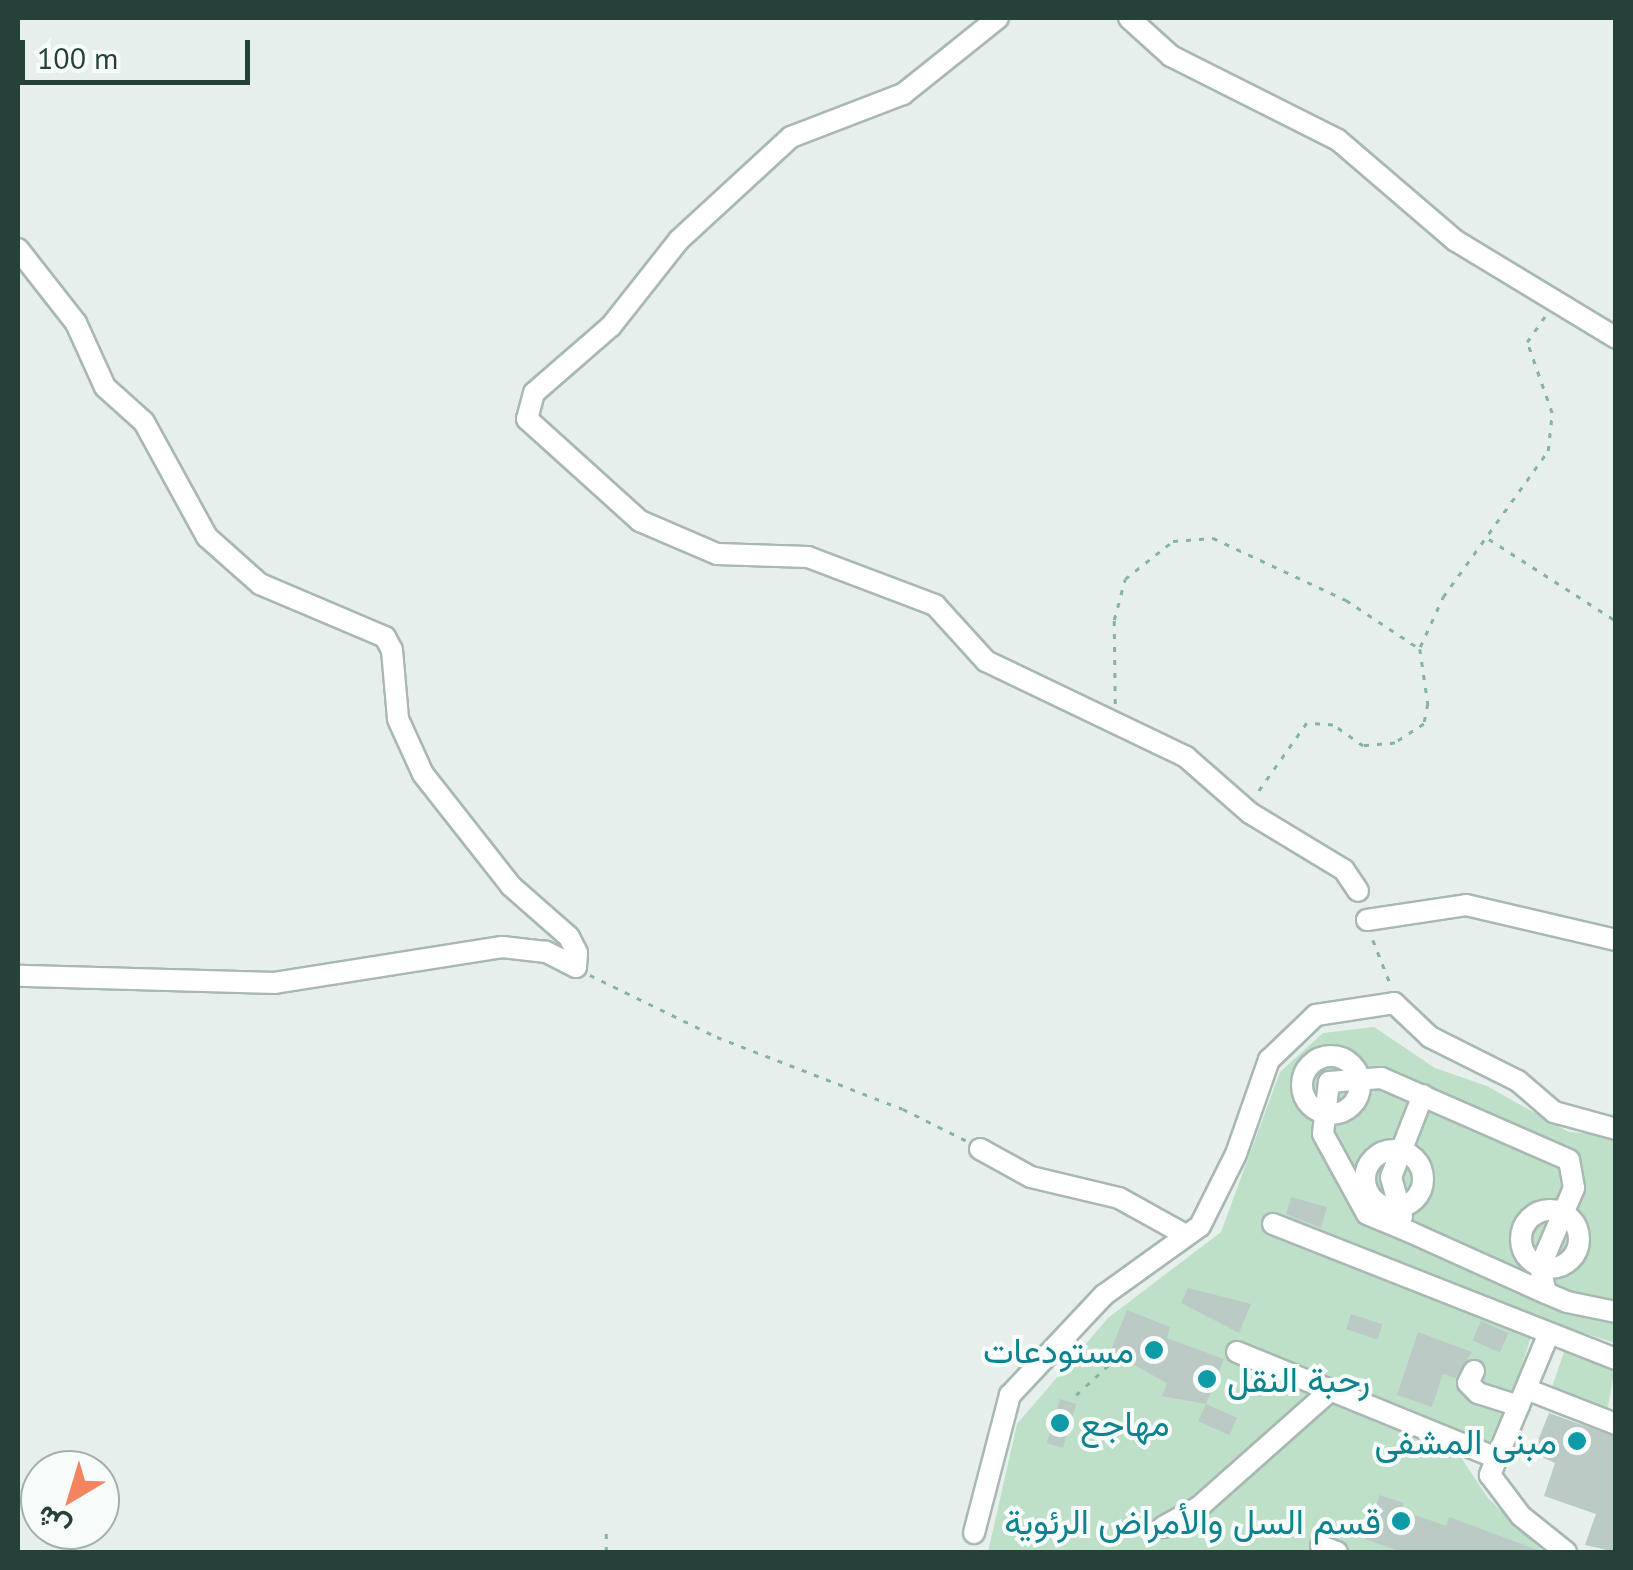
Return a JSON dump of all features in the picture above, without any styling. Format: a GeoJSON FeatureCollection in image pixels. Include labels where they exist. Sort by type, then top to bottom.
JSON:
{"type":"FeatureCollection","features":[{"type":"Feature","properties":{"kind":"street"},"geometry":{"type":"LineString","coordinates":[[998,18],[903,94],[790,137],[680,240],[611,326],[534,393],[527,418],[640,521],[718,554],[808,557],[935,606],[986,661],[1116,720],[1209,773],[1247,810],[1344,870],[1358,890]]}},
{"type":"Feature","properties":{"kind":"street"},"geometry":{"type":"LineString","coordinates":[[1129,18],[1171,56],[1338,140],[1456,241],[1555,305],[1616,338]]}},
{"type":"Feature","properties":{"kind":"street"},"geometry":{"type":"LineString","coordinates":[[18,249],[76,323],[104,387],[144,422],[207,537],[260,584],[385,637],[392,650],[398,720],[424,774],[510,886],[569,937],[576,967]]}},
{"type":"Feature","properties":{"kind":"street"},"geometry":{"type":"LineString","coordinates":[[1367,920],[1466,905],[1616,940]]}},
{"type":"Feature","properties":{"kind":"street"},"geometry":{"type":"LineString","coordinates":[[18,976],[275,982],[502,947],[546,952],[576,967]]}},
{"type":"Feature","properties":{"kind":"street"},"geometry":{"type":"LineString","coordinates":[[974,1532],[1010,1394],[1104,1294],[1208,1214],[1269,1060],[1316,1015],[1394,1003],[1430,1037],[1518,1081],[1554,1112],[1616,1129]]}},
{"type":"Feature","properties":{"kind":"street"},"geometry":{"type":"LineString","coordinates":[[1540,1267],[1574,1188],[1569,1160],[1382,1078],[1329,1082],[1324,1113],[1326,1146],[1356,1202],[1410,1232],[1546,1293],[1616,1312]]}},
{"type":"Feature","properties":{"kind":"street"},"geometry":{"type":"LineString","coordinates":[[1324,1113],[1354,1104],[1360,1080]]}},
{"type":"Feature","properties":{"kind":"street"},"geometry":{"type":"LineString","coordinates":[[1410,1232],[1398,1208],[1390,1177],[1423,1095]]}},
{"type":"Feature","properties":{"kind":"street"},"geometry":{"type":"LineString","coordinates":[[980,1148],[1031,1177],[1118,1198],[1184,1234]]}},
{"type":"Feature","properties":{"kind":"street"},"geometry":{"type":"LineString","coordinates":[[1398,1208],[1414,1202],[1424,1174],[1417,1160],[1401,1151]]}},
{"type":"Feature","properties":{"kind":"street"},"geometry":{"type":"LineString","coordinates":[[1540,1267],[1556,1268],[1578,1249],[1580,1234],[1561,1213],[1545,1210],[1522,1229],[1521,1244],[1540,1267],[1546,1293]]}},
{"type":"Feature","properties":{"kind":"street"},"geometry":{"type":"LineString","coordinates":[[1273,1224],[1616,1360]]}},
{"type":"Feature","properties":{"kind":"street"},"geometry":{"type":"LineString","coordinates":[[1549,1333],[1490,1476],[1503,1495],[1566,1552]]}},
{"type":"Feature","properties":{"kind":"street"},"geometry":{"type":"LineString","coordinates":[[1237,1352],[1497,1458]]}},
{"type":"Feature","properties":{"kind":"street"},"geometry":{"type":"LineString","coordinates":[[1474,1371],[1468,1383],[1478,1393],[1522,1398],[1616,1424]]}},
{"type":"Feature","properties":{"kind":"street"},"geometry":{"type":"LineString","coordinates":[[1164,1528],[1200,1507],[1330,1390]]}},
{"type":"Feature","properties":{"kind":"path"},"geometry":{"type":"LineString","coordinates":[[1247,810],[1278,756],[1307,723],[1333,725],[1363,746],[1396,744],[1424,724],[1428,704],[1420,649],[1443,596],[1548,451],[1552,413],[1527,342],[1555,305]]}},
{"type":"Feature","properties":{"kind":"path"},"geometry":{"type":"LineString","coordinates":[[1116,720],[1114,620],[1125,580],[1173,541],[1213,538],[1346,600],[1420,649]]}},
{"type":"Feature","properties":{"kind":"path"},"geometry":{"type":"LineString","coordinates":[[1487,538],[1616,620]]}},
{"type":"Feature","properties":{"kind":"path"},"geometry":{"type":"LineString","coordinates":[[1367,920],[1394,1003]]}},
{"type":"Feature","properties":{"kind":"path"},"geometry":{"type":"LineString","coordinates":[[576,967],[702,1030],[904,1109],[980,1148]]}},
{"type":"Feature","properties":{"kind":"path"},"geometry":{"type":"LineString","coordinates":[[1076,1396],[1114,1360]]}},
{"type":"Feature","properties":{"kind":"path"},"geometry":{"type":"LineString","coordinates":[[606,1534],[606,1552]]}},
{"type":"Feature","properties":{"kind":"green space"},"geometry":{"type":"Polygon","coordinates":[[[1374,1027],[1435,1068],[1487,1086],[1569,1132],[1615,1136],[1615,1343],[1537,1318],[1499,1437],[1458,1453],[1488,1498],[1544,1552],[988,1552],[1017,1424],[1108,1318],[1221,1232],[1280,1072],[1323,1033],[1374,1027]]]}},
{"type":"Feature","properties":{"kind":"green space"},"geometry":{"type":"Polygon","coordinates":[[[1565,1349],[1615,1367],[1607,1412],[1550,1393],[1565,1349]]]}},
{"type":"Feature","properties":{"kind":"building"},"geometry":{"type":"Polygon","coordinates":[[[1291,1197],[1327,1207],[1321,1228],[1286,1214],[1291,1197]]]}},
{"type":"Feature","properties":{"kind":"building"},"geometry":{"type":"Polygon","coordinates":[[[1188,1288],[1251,1304],[1239,1333],[1181,1303],[1188,1288]]]}},
{"type":"Feature","properties":{"kind":"building"},"geometry":{"type":"Polygon","coordinates":[[[1127,1310],[1170,1327],[1167,1338],[1224,1359],[1206,1404],[1162,1396],[1167,1383],[1110,1352],[1127,1310]]]}},
{"type":"Feature","properties":{"kind":"building"},"geometry":{"type":"Polygon","coordinates":[[[1351,1314],[1382,1324],[1377,1339],[1346,1329],[1351,1314]]]}},
{"type":"Feature","properties":{"kind":"building"},"geometry":{"type":"Polygon","coordinates":[[[1481,1321],[1508,1333],[1500,1352],[1472,1340],[1481,1321]]]}},
{"type":"Feature","properties":{"kind":"building"},"geometry":{"type":"Polygon","coordinates":[[[1418,1332],[1472,1352],[1455,1378],[1443,1374],[1432,1407],[1397,1395],[1418,1332]]]}},
{"type":"Feature","properties":{"kind":"building","name":"مهاجع"},"geometry":{"type":"Polygon","coordinates":[[[1060,1399],[1076,1404],[1063,1448],[1047,1443],[1060,1399]]]}},
{"type":"Feature","properties":{"kind":"building","name":"رحبة النقل"},"geometry":{"type":"Polygon","coordinates":[[[1206,1404],[1237,1418],[1229,1435],[1198,1421],[1206,1404]]]}},
{"type":"Feature","properties":{"kind":"building"},"geometry":{"type":"Polygon","coordinates":[[[1549,1413],[1616,1437],[1616,1552],[1585,1545],[1596,1514],[1544,1496],[1555,1463],[1533,1453],[1549,1413]]]}},
{"type":"Feature","properties":{"kind":"building","name":"قسم السل والأمراض الرئوية"},"geometry":{"type":"Polygon","coordinates":[[[1380,1495],[1404,1503],[1401,1510],[1446,1526],[1449,1517],[1543,1552],[1402,1552],[1365,1539],[1380,1495]]]}},
{"type":"Feature","properties":{"kind":"place","name":"مستودعات"},"geometry":{"type":"Point","coordinates":[1154,1350]}},
{"type":"Feature","properties":{"kind":"place","name":"رحبة النقل"},"geometry":{"type":"Point","coordinates":[1207,1379]}},
{"type":"Feature","properties":{"kind":"place","name":"مهاجع"},"geometry":{"type":"Point","coordinates":[1060,1423]}},
{"type":"Feature","properties":{"kind":"place","name":"مبنى المشفى"},"geometry":{"type":"Point","coordinates":[1577,1441]}},
{"type":"Feature","properties":{"kind":"place","name":"قسم السل والأمراض الرئوية"},"geometry":{"type":"Point","coordinates":[1401,1521]}}]}
